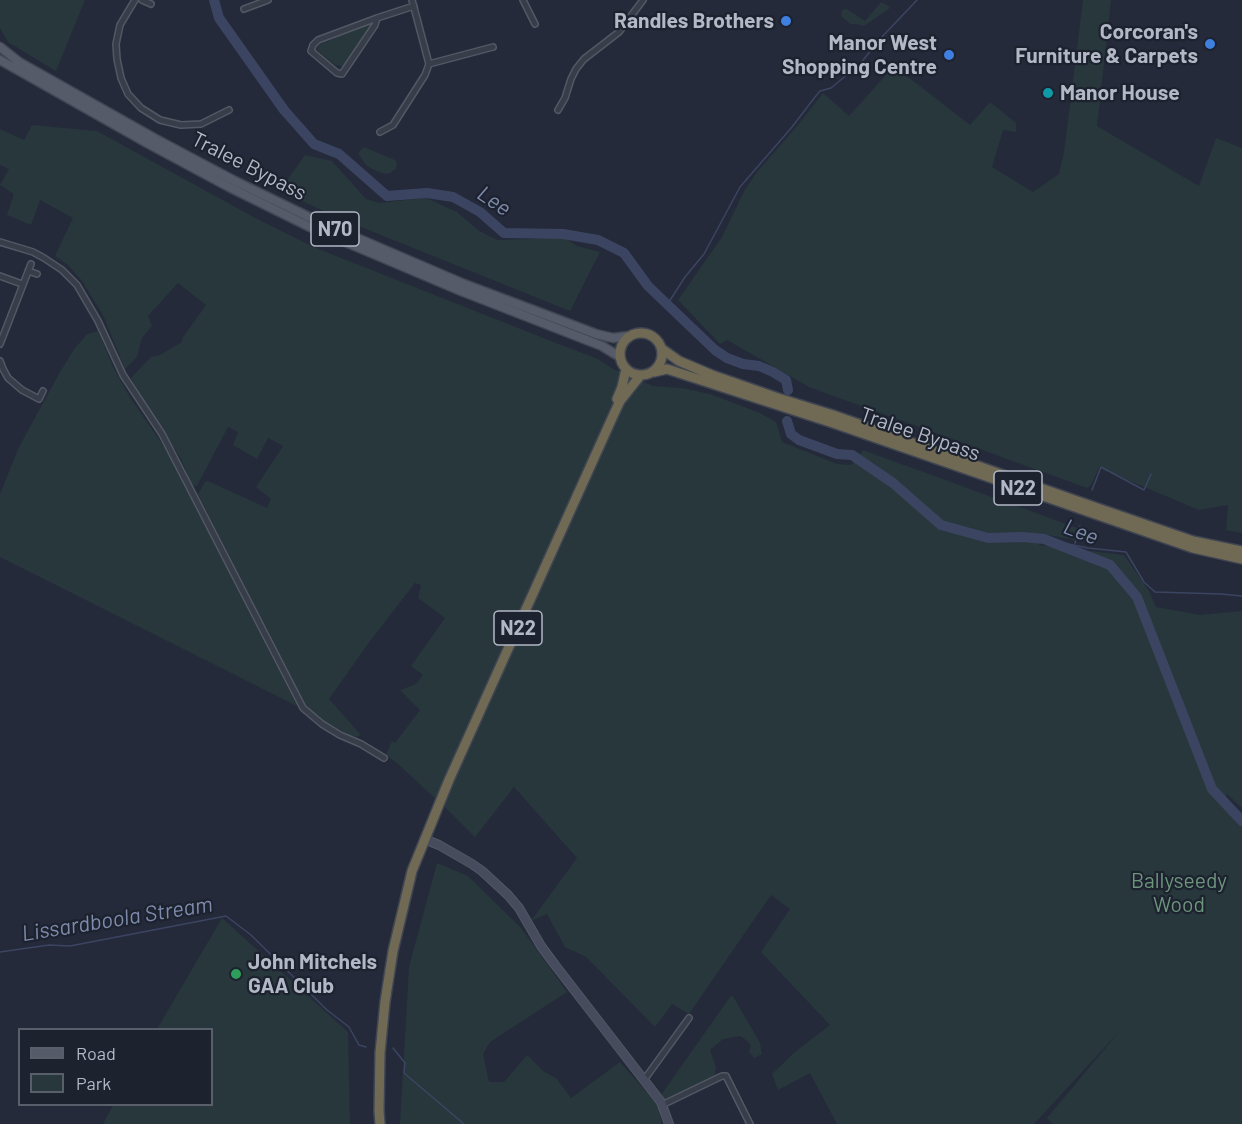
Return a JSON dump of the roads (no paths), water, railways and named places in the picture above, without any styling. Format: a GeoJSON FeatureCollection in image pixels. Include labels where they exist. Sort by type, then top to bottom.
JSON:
{"type":"FeatureCollection","features":[{"type":"Feature","properties":{"kind":"highway","name":"N22"},"geometry":{"type":"LineString","coordinates":[[629,336],[648,334],[659,342],[662,349]]}},
{"type":"Feature","properties":{"kind":"highway"},"geometry":{"type":"LineString","coordinates":[[629,336],[621,345],[620,357],[626,369],[640,376]]}},
{"type":"Feature","properties":{"kind":"highway"},"geometry":{"type":"LineString","coordinates":[[654,372],[661,362],[662,349]]}},
{"type":"Feature","properties":{"kind":"highway","name":"Tralee Bypass"},"geometry":{"type":"LineString","coordinates":[[662,349],[694,369],[778,402]]}},
{"type":"Feature","properties":{"kind":"highway","name":"N22"},"geometry":{"type":"LineString","coordinates":[[613,416],[626,369]]}},
{"type":"Feature","properties":{"kind":"highway","name":"Tralee Bypass"},"geometry":{"type":"LineString","coordinates":[[654,372],[667,369],[797,408],[1193,548],[1242,560]]}},
{"type":"Feature","properties":{"kind":"highway","name":"N22"},"geometry":{"type":"LineString","coordinates":[[380,1124],[380,1053],[385,1002],[393,951],[412,871],[449,780],[620,401],[640,376],[654,372]]}},
{"type":"Feature","properties":{"kind":"highway","name":"Tralee Bypass"},"geometry":{"type":"LineString","coordinates":[[797,408],[833,415],[1193,541],[1242,551]]}},
{"type":"Feature","properties":{"kind":"main road","name":"Tralee Bypass"},"geometry":{"type":"LineString","coordinates":[[0,48],[19,62],[154,138],[315,220],[464,284],[596,334],[613,338],[629,336]]}},
{"type":"Feature","properties":{"kind":"main road","name":"Tralee Bypass"},"geometry":{"type":"LineString","coordinates":[[0,60],[228,187],[300,222],[461,291],[602,346],[620,357]]}},
{"type":"Feature","properties":{"kind":"street"},"geometry":{"type":"LineString","coordinates":[[135,0],[120,26],[116,44],[121,78],[128,94],[141,108],[160,120],[181,125],[201,124],[229,110]]}},
{"type":"Feature","properties":{"kind":"street"},"geometry":{"type":"LineString","coordinates":[[142,0],[151,4]]}},
{"type":"Feature","properties":{"kind":"street"},"geometry":{"type":"LineString","coordinates":[[244,9],[268,0]]}},
{"type":"Feature","properties":{"kind":"street"},"geometry":{"type":"LineString","coordinates":[[377,18],[375,25],[342,74],[337,73],[311,51],[312,45],[318,40],[420,0]]}},
{"type":"Feature","properties":{"kind":"street"},"geometry":{"type":"LineString","coordinates":[[523,0],[535,24]]}},
{"type":"Feature","properties":{"kind":"street"},"geometry":{"type":"LineString","coordinates":[[558,110],[576,69],[584,59],[618,32],[643,0]]}},
{"type":"Feature","properties":{"kind":"street"},"geometry":{"type":"LineString","coordinates":[[380,132],[393,125],[425,75],[429,64],[413,2]]}},
{"type":"Feature","properties":{"kind":"street"},"geometry":{"type":"LineString","coordinates":[[429,64],[493,48]]}},
{"type":"Feature","properties":{"kind":"street"},"geometry":{"type":"LineString","coordinates":[[0,242],[33,252],[44,258],[62,270],[77,285],[98,321],[123,375],[162,434],[303,708],[322,724],[384,758]]}},
{"type":"Feature","properties":{"kind":"street"},"geometry":{"type":"LineString","coordinates":[[0,344],[30,264]]}},
{"type":"Feature","properties":{"kind":"street"},"geometry":{"type":"LineString","coordinates":[[28,271],[38,274]]}},
{"type":"Feature","properties":{"kind":"street"},"geometry":{"type":"LineString","coordinates":[[0,276],[22,284]]}},
{"type":"Feature","properties":{"kind":"street"},"geometry":{"type":"LineString","coordinates":[[0,362],[8,378],[22,390],[39,399],[43,392]]}},
{"type":"Feature","properties":{"kind":"street"},"geometry":{"type":"LineString","coordinates":[[424,839],[472,864],[508,895],[519,908],[541,946],[662,1105],[669,1124]]}},
{"type":"Feature","properties":{"kind":"street"},"geometry":{"type":"LineString","coordinates":[[644,1080],[688,1018]]}},
{"type":"Feature","properties":{"kind":"street"},"geometry":{"type":"LineString","coordinates":[[662,1105],[726,1076],[750,1124]]}},
{"type":"Feature","properties":{"kind":"waterway","name":"Lee"},"geometry":{"type":"LineString","coordinates":[[214,0],[219,18],[284,110],[314,144],[339,154],[387,196],[427,193],[453,197],[480,212],[504,233],[563,234],[598,240],[624,253],[648,286],[715,350],[727,358],[773,372],[786,380],[788,390]]}},
{"type":"Feature","properties":{"kind":"waterway"},"geometry":{"type":"LineString","coordinates":[[667,305],[685,277],[704,254],[740,187],[820,91],[831,88],[860,64],[917,0]]}},
{"type":"Feature","properties":{"kind":"waterway","name":"Lee"},"geometry":{"type":"LineString","coordinates":[[787,421],[791,434],[799,440],[837,454],[852,455],[893,483],[941,525],[988,538],[1044,539],[1110,565],[1137,597],[1212,789],[1242,821]]}},
{"type":"Feature","properties":{"kind":"waterway"},"geometry":{"type":"LineString","coordinates":[[1092,490],[1101,467],[1144,490],[1151,474]]}},
{"type":"Feature","properties":{"kind":"waterway"},"geometry":{"type":"LineString","coordinates":[[1075,543],[1080,526]]}},
{"type":"Feature","properties":{"kind":"waterway"},"geometry":{"type":"LineString","coordinates":[[1044,539],[1088,548],[1126,552],[1144,582],[1155,592],[1242,596]]}},
{"type":"Feature","properties":{"kind":"waterway","name":"Lissardboola Stream"},"geometry":{"type":"LineString","coordinates":[[0,952],[49,945],[70,946],[226,916],[251,935],[327,1010],[349,1027],[359,1045],[366,1047]]}},
{"type":"Feature","properties":{"kind":"waterway","name":"Lissardboola Stream"},"geometry":{"type":"LineString","coordinates":[[393,1048],[405,1063],[404,1073],[464,1124]]}},
{"type":"Feature","properties":{"kind":"place","name":"Randles Brothers"},"geometry":{"type":"Point","coordinates":[786,21]}},
{"type":"Feature","properties":{"kind":"place","name":"Corcoran's Furniture & Carpets"},"geometry":{"type":"Point","coordinates":[1210,44]}},
{"type":"Feature","properties":{"kind":"place","name":"Manor West Shopping Centre"},"geometry":{"type":"Point","coordinates":[949,55]}},
{"type":"Feature","properties":{"kind":"place","name":"Manor House"},"geometry":{"type":"Point","coordinates":[1048,93]}},
{"type":"Feature","properties":{"kind":"place","name":"John Mitchels GAA Club"},"geometry":{"type":"Point","coordinates":[236,974]}},
{"type":"Feature","properties":{"kind":"park label","name":"Ballyseedy Wood"},"geometry":{"type":"Point","coordinates":[1179,893]}}]}
